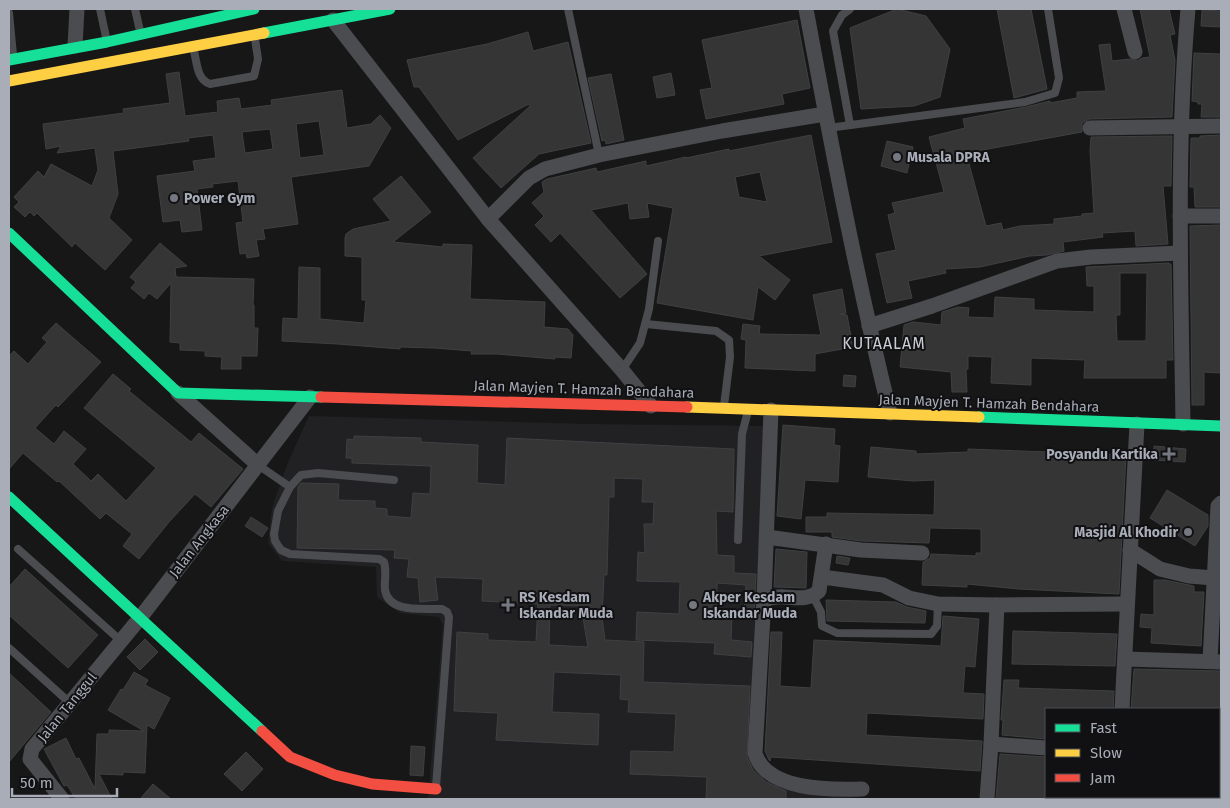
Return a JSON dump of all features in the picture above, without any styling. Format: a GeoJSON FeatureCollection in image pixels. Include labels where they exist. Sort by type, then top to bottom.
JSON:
{"type":"FeatureCollection","features":[{"type":"Feature","properties":{"kind":"main road"},"geometry":{"type":"LineString","coordinates":[[11,59],[75,46],[106,42],[254,9]]}},
{"type":"Feature","properties":{"kind":"main road"},"geometry":{"type":"LineString","coordinates":[[9,81],[390,9]]}},
{"type":"Feature","properties":{"kind":"main road"},"geometry":{"type":"LineString","coordinates":[[9,233],[178,392]]}},
{"type":"Feature","properties":{"kind":"main road","name":"Jalan Mayjen T. Hamzah Bendahara"},"geometry":{"type":"LineString","coordinates":[[178,392],[724,408],[1221,426]]}},
{"type":"Feature","properties":{"kind":"main road"},"geometry":{"type":"LineString","coordinates":[[9,497],[290,757],[317,769],[353,780],[412,788],[435,794]]}},
{"type":"Feature","properties":{"kind":"street"},"geometry":{"type":"LineString","coordinates":[[75,46],[77,9]]}},
{"type":"Feature","properties":{"kind":"street"},"geometry":{"type":"LineString","coordinates":[[806,9],[869,326],[890,414]]}},
{"type":"Feature","properties":{"kind":"street"},"geometry":{"type":"LineString","coordinates":[[1124,9],[1135,52]]}},
{"type":"Feature","properties":{"kind":"street"},"geometry":{"type":"LineString","coordinates":[[1183,424],[1180,216],[1183,85],[1188,9]]}},
{"type":"Feature","properties":{"kind":"street"},"geometry":{"type":"LineString","coordinates":[[332,20],[488,219],[622,370],[651,406]]}},
{"type":"Feature","properties":{"kind":"street"},"geometry":{"type":"LineString","coordinates":[[488,219],[537,172],[545,169],[598,155],[722,131],[827,121]]}},
{"type":"Feature","properties":{"kind":"street"},"geometry":{"type":"LineString","coordinates":[[1090,128],[1221,126]]}},
{"type":"Feature","properties":{"kind":"street"},"geometry":{"type":"LineString","coordinates":[[1180,216],[1221,216]]}},
{"type":"Feature","properties":{"kind":"street"},"geometry":{"type":"LineString","coordinates":[[869,326],[940,303],[1056,261],[1091,256],[1180,253]]}},
{"type":"Feature","properties":{"kind":"street"},"geometry":{"type":"LineString","coordinates":[[178,392],[258,465]]}},
{"type":"Feature","properties":{"kind":"street","name":"Jalan Angkasa"},"geometry":{"type":"LineString","coordinates":[[140,618],[310,397]]}},
{"type":"Feature","properties":{"kind":"street"},"geometry":{"type":"LineString","coordinates":[[771,410],[767,537],[755,753],[757,761],[762,768],[796,785],[837,790],[862,789]]}},
{"type":"Feature","properties":{"kind":"street"},"geometry":{"type":"LineString","coordinates":[[1122,708],[1137,424]]}},
{"type":"Feature","properties":{"kind":"street"},"geometry":{"type":"LineString","coordinates":[[1125,659],[1216,661],[1214,578],[1218,506],[1221,503]]}},
{"type":"Feature","properties":{"kind":"street"},"geometry":{"type":"LineString","coordinates":[[767,537],[861,550],[922,553]]}},
{"type":"Feature","properties":{"kind":"street"},"geometry":{"type":"LineString","coordinates":[[764,599],[784,596],[796,599],[813,596],[819,591],[826,544]]}},
{"type":"Feature","properties":{"kind":"street"},"geometry":{"type":"LineString","coordinates":[[1130,550],[1160,569],[1189,576],[1214,578]]}},
{"type":"Feature","properties":{"kind":"street"},"geometry":{"type":"LineString","coordinates":[[822,577],[883,585],[908,598],[938,604],[1127,604]]}},
{"type":"Feature","properties":{"kind":"street"},"geometry":{"type":"LineString","coordinates":[[987,799],[997,605]]}},
{"type":"Feature","properties":{"kind":"street","name":"Jalan Tanggul"},"geometry":{"type":"LineString","coordinates":[[62,799],[34,765],[30,759],[30,754],[140,618]]}},
{"type":"Feature","properties":{"kind":"street"},"geometry":{"type":"LineString","coordinates":[[991,744],[1045,748]]}},
{"type":"Feature","properties":{"kind":"lane"},"geometry":{"type":"LineString","coordinates":[[100,9],[106,42]]}},
{"type":"Feature","properties":{"kind":"lane"},"geometry":{"type":"LineString","coordinates":[[135,9],[140,33]]}},
{"type":"Feature","properties":{"kind":"lane"},"geometry":{"type":"LineString","coordinates":[[568,9],[598,155]]}},
{"type":"Feature","properties":{"kind":"lane"},"geometry":{"type":"LineString","coordinates":[[850,9],[842,15],[833,31],[850,125]]}},
{"type":"Feature","properties":{"kind":"lane"},"geometry":{"type":"LineString","coordinates":[[827,121],[850,125],[1025,102],[1055,93],[1059,78],[1048,9]]}},
{"type":"Feature","properties":{"kind":"lane"},"geometry":{"type":"LineString","coordinates":[[9,12],[11,59]]}},
{"type":"Feature","properties":{"kind":"lane"},"geometry":{"type":"LineString","coordinates":[[193,46],[201,79],[210,84],[254,76],[258,59],[255,35]]}},
{"type":"Feature","properties":{"kind":"lane"},"geometry":{"type":"LineString","coordinates":[[622,370],[640,343],[646,324],[658,241]]}},
{"type":"Feature","properties":{"kind":"lane"},"geometry":{"type":"LineString","coordinates":[[646,324],[716,330],[730,340],[724,408]]}},
{"type":"Feature","properties":{"kind":"lane"},"geometry":{"type":"LineString","coordinates":[[738,540],[742,434],[748,409]]}},
{"type":"Feature","properties":{"kind":"lane"},"geometry":{"type":"LineString","coordinates":[[258,465],[290,486]]}},
{"type":"Feature","properties":{"kind":"lane"},"geometry":{"type":"LineString","coordinates":[[394,480],[318,473],[302,476],[290,486],[276,519],[275,541],[281,550],[290,554],[379,559],[386,566],[385,590],[390,601],[404,608],[442,609],[447,612],[449,618],[446,675],[435,794]]}},
{"type":"Feature","properties":{"kind":"lane"},"geometry":{"type":"LineString","coordinates":[[18,549],[121,641]]}},
{"type":"Feature","properties":{"kind":"lane"},"geometry":{"type":"LineString","coordinates":[[813,596],[821,612],[822,626],[838,632],[931,634],[937,626],[938,604]]}},
{"type":"Feature","properties":{"kind":"lane"},"geometry":{"type":"LineString","coordinates":[[9,648],[70,703]]}},
{"type":"Feature","properties":{"kind":"shaded area","name":"RS Kesdam Iskandar Muda"},"geometry":{"type":"Polygon","coordinates":[[[309,416],[588,424],[765,426],[757,767],[822,793],[865,799],[428,799],[443,625],[439,617],[400,613],[377,597],[376,567],[282,561],[268,543],[272,508],[288,462],[309,416]]]}},
{"type":"Feature","properties":{"kind":"building"},"geometry":{"type":"Polygon","coordinates":[[[897,9],[926,16],[950,49],[940,97],[914,106],[861,109],[850,28],[897,9]]]}},
{"type":"Feature","properties":{"kind":"building"},"geometry":{"type":"Polygon","coordinates":[[[997,9],[1031,9],[1047,89],[1014,98],[997,9]]]}},
{"type":"Feature","properties":{"kind":"building"},"geometry":{"type":"Polygon","coordinates":[[[1140,9],[1169,9],[1175,34],[1170,35],[1175,60],[1172,117],[1089,119],[1082,123],[1082,132],[966,153],[986,226],[1001,223],[1003,230],[1020,226],[1054,224],[1054,219],[1094,213],[1090,151],[1091,137],[1172,136],[1171,186],[1163,186],[1168,244],[1136,246],[1135,231],[1102,233],[1103,237],[1063,242],[1064,251],[980,267],[945,269],[946,273],[908,281],[912,298],[887,303],[876,254],[896,250],[888,215],[895,213],[892,203],[944,192],[929,137],[965,128],[963,119],[1050,101],[1050,103],[1077,98],[1077,92],[1106,91],[1099,45],[1110,44],[1112,61],[1130,59],[1137,61],[1150,57],[1140,9]]]}},
{"type":"Feature","properties":{"kind":"building"},"geometry":{"type":"Polygon","coordinates":[[[1202,10],[1221,11],[1221,27],[1201,26],[1202,10]]]}},
{"type":"Feature","properties":{"kind":"building"},"geometry":{"type":"Polygon","coordinates":[[[797,20],[810,88],[782,94],[784,104],[706,119],[700,90],[712,88],[702,40],[797,20]]]}},
{"type":"Feature","properties":{"kind":"building"},"geometry":{"type":"Polygon","coordinates":[[[528,32],[533,51],[568,42],[591,143],[539,154],[501,188],[473,158],[530,106],[529,104],[458,140],[419,87],[414,87],[407,60],[487,44],[528,32]]]}},
{"type":"Feature","properties":{"kind":"building"},"geometry":{"type":"Polygon","coordinates":[[[1194,53],[1221,54],[1221,117],[1201,117],[1202,104],[1192,101],[1194,53]]]}},
{"type":"Feature","properties":{"kind":"building"},"geometry":{"type":"Polygon","coordinates":[[[179,72],[185,116],[218,112],[217,101],[239,98],[241,109],[272,105],[271,100],[342,90],[347,128],[371,124],[380,115],[391,128],[369,166],[291,177],[298,224],[263,229],[265,239],[256,240],[259,256],[247,258],[246,253],[240,254],[236,223],[243,222],[238,181],[212,184],[213,187],[197,189],[202,230],[182,232],[180,220],[163,222],[157,176],[195,171],[193,161],[216,158],[213,135],[188,138],[189,141],[113,151],[118,194],[109,218],[132,240],[105,270],[75,243],[72,247],[37,213],[34,216],[30,212],[25,217],[14,207],[19,202],[14,197],[38,171],[44,177],[51,164],[92,186],[98,170],[95,148],[57,153],[61,146],[46,149],[43,124],[124,113],[123,109],[170,103],[166,74],[179,72]],[[319,121],[296,124],[300,158],[324,155],[319,121]],[[270,129],[242,132],[245,153],[273,149],[270,129]]]}},
{"type":"Feature","properties":{"kind":"building"},"geometry":{"type":"Polygon","coordinates":[[[671,73],[675,95],[657,98],[653,77],[671,73]]]}},
{"type":"Feature","properties":{"kind":"building"},"geometry":{"type":"Polygon","coordinates":[[[611,74],[624,140],[606,144],[605,140],[602,141],[588,78],[611,74]]]}},
{"type":"Feature","properties":{"kind":"building"},"geometry":{"type":"Polygon","coordinates":[[[811,135],[832,242],[759,256],[790,280],[775,300],[758,287],[753,320],[657,303],[673,208],[647,203],[649,217],[630,219],[628,203],[591,210],[647,274],[620,298],[560,233],[551,242],[535,225],[544,216],[532,203],[544,192],[542,182],[547,179],[596,168],[597,172],[646,161],[646,166],[729,149],[729,151],[811,135]],[[760,172],[735,177],[739,197],[767,202],[760,172]]]}},
{"type":"Feature","properties":{"kind":"building"},"geometry":{"type":"Polygon","coordinates":[[[1221,135],[1221,207],[1195,207],[1194,187],[1190,187],[1191,138],[1221,135]]]}},
{"type":"Feature","properties":{"kind":"building","name":"Musala DPRA"},"geometry":{"type":"Polygon","coordinates":[[[887,141],[913,147],[907,173],[881,166],[887,141]]]}},
{"type":"Feature","properties":{"kind":"building"},"geometry":{"type":"Polygon","coordinates":[[[401,176],[431,212],[393,242],[443,247],[443,244],[472,245],[470,299],[545,302],[544,327],[568,329],[573,335],[571,358],[555,357],[555,359],[497,354],[471,354],[472,351],[434,348],[400,347],[400,349],[282,341],[283,318],[298,319],[299,267],[320,268],[320,319],[364,323],[366,300],[362,300],[362,257],[345,256],[346,234],[353,229],[391,221],[373,199],[401,176]]]}},
{"type":"Feature","properties":{"kind":"building"},"geometry":{"type":"Polygon","coordinates":[[[1221,225],[1221,373],[1204,372],[1204,405],[1192,405],[1190,226],[1221,225]]]}},
{"type":"Feature","properties":{"kind":"building"},"geometry":{"type":"Polygon","coordinates":[[[160,243],[187,266],[175,268],[176,277],[254,279],[254,328],[258,328],[257,356],[241,356],[241,369],[221,369],[222,357],[205,356],[205,351],[180,350],[180,343],[170,342],[171,283],[157,299],[149,293],[144,299],[131,288],[136,282],[130,277],[160,243]]]}},
{"type":"Feature","properties":{"kind":"building"},"geometry":{"type":"Polygon","coordinates":[[[1171,264],[1173,360],[1166,360],[1166,378],[1084,378],[1085,360],[1031,358],[1031,385],[991,383],[992,357],[968,356],[968,369],[966,369],[967,392],[952,392],[951,372],[900,367],[904,325],[913,322],[941,325],[942,312],[958,307],[969,308],[968,317],[994,318],[995,297],[1034,299],[1034,310],[1094,312],[1094,286],[1087,286],[1086,267],[1171,264]],[[1120,273],[1120,315],[1116,315],[1117,341],[1146,341],[1147,273],[1120,273]]]}},
{"type":"Feature","properties":{"kind":"building"},"geometry":{"type":"Polygon","coordinates":[[[842,289],[846,313],[840,314],[847,315],[853,347],[815,354],[815,371],[745,368],[746,340],[741,339],[743,324],[760,326],[759,334],[821,335],[813,295],[842,289]]]}},
{"type":"Feature","properties":{"kind":"building"},"geometry":{"type":"Polygon","coordinates":[[[56,323],[101,362],[35,428],[54,444],[64,431],[86,449],[73,464],[91,481],[98,474],[126,501],[156,468],[84,408],[113,374],[131,389],[129,391],[191,442],[199,433],[243,469],[211,507],[195,494],[139,559],[123,546],[132,534],[106,513],[100,519],[59,481],[57,482],[23,453],[9,469],[9,356],[14,351],[28,364],[47,342],[42,338],[56,323]]]}},
{"type":"Feature","properties":{"kind":"building"},"geometry":{"type":"Polygon","coordinates":[[[844,375],[856,376],[855,387],[843,386],[844,375]]]}},
{"type":"Feature","properties":{"kind":"building"},"geometry":{"type":"Polygon","coordinates":[[[783,425],[835,429],[834,445],[840,446],[838,482],[805,480],[801,519],[777,516],[783,425]]]}},
{"type":"Feature","properties":{"kind":"building"},"geometry":{"type":"Polygon","coordinates":[[[354,436],[421,438],[421,442],[478,445],[477,483],[505,485],[507,438],[734,449],[733,512],[716,511],[717,555],[734,556],[734,573],[756,574],[754,613],[744,612],[746,585],[717,583],[716,615],[732,616],[731,640],[752,642],[751,657],[714,654],[715,643],[636,640],[637,612],[679,614],[680,582],[637,581],[638,552],[645,553],[644,524],[653,524],[654,502],[642,502],[643,479],[614,478],[614,497],[609,497],[607,575],[604,575],[602,618],[605,640],[644,642],[643,682],[750,686],[747,757],[753,770],[766,782],[786,791],[786,799],[706,799],[707,777],[630,774],[631,751],[674,752],[676,714],[628,712],[629,700],[620,699],[621,675],[554,672],[552,712],[599,714],[598,745],[496,740],[498,713],[454,711],[457,632],[488,634],[488,640],[536,642],[538,604],[482,601],[483,579],[435,577],[438,600],[420,602],[418,578],[407,577],[409,559],[394,558],[395,550],[297,548],[298,487],[301,483],[339,484],[338,500],[375,501],[375,508],[387,509],[387,516],[411,518],[413,493],[430,494],[431,466],[352,463],[352,458],[346,458],[347,439],[354,440],[354,436]],[[550,605],[549,645],[588,647],[581,606],[550,605]]]}},
{"type":"Feature","properties":{"kind":"building","name":"Posyandu Kartika"},"geometry":{"type":"Polygon","coordinates":[[[1154,446],[1186,449],[1185,462],[1153,460],[1154,446]]]}},
{"type":"Feature","properties":{"kind":"building"},"geometry":{"type":"Polygon","coordinates":[[[871,447],[916,451],[916,454],[968,452],[968,449],[1126,455],[1119,594],[1019,589],[967,584],[967,587],[922,585],[923,562],[930,558],[931,554],[976,556],[976,553],[981,553],[981,529],[930,528],[929,543],[862,541],[832,537],[832,532],[806,532],[806,517],[827,517],[827,513],[934,515],[935,480],[913,481],[868,477],[871,447]]]}},
{"type":"Feature","properties":{"kind":"building","name":"Masjid Al Khodir"},"geometry":{"type":"Polygon","coordinates":[[[1167,490],[1208,515],[1208,526],[1195,546],[1150,518],[1167,490]]]}},
{"type":"Feature","properties":{"kind":"building"},"geometry":{"type":"Polygon","coordinates":[[[251,517],[268,528],[262,537],[245,526],[251,517]]]}},
{"type":"Feature","properties":{"kind":"building"},"geometry":{"type":"Polygon","coordinates":[[[776,549],[807,552],[806,588],[774,587],[776,549]]]}},
{"type":"Feature","properties":{"kind":"building"},"geometry":{"type":"Polygon","coordinates":[[[837,556],[850,558],[848,565],[836,563],[837,556]]]}},
{"type":"Feature","properties":{"kind":"building"},"geometry":{"type":"Polygon","coordinates":[[[25,569],[98,635],[68,668],[9,615],[9,587],[25,569]]]}},
{"type":"Feature","properties":{"kind":"building"},"geometry":{"type":"Polygon","coordinates":[[[1154,580],[1165,580],[1194,586],[1194,592],[1204,592],[1201,646],[1151,643],[1152,628],[1140,627],[1141,614],[1154,615],[1154,580]]]}},
{"type":"Feature","properties":{"kind":"building"},"geometry":{"type":"Polygon","coordinates":[[[826,600],[896,602],[907,607],[926,611],[925,623],[827,621],[826,600]]]}},
{"type":"Feature","properties":{"kind":"building"},"geometry":{"type":"Polygon","coordinates":[[[943,616],[979,619],[975,667],[965,666],[963,693],[984,694],[983,719],[867,713],[866,735],[982,741],[980,771],[771,757],[769,760],[765,751],[771,632],[782,632],[780,686],[811,688],[814,640],[941,646],[943,616]]]}},
{"type":"Feature","properties":{"kind":"building"},"geometry":{"type":"Polygon","coordinates":[[[1013,631],[1117,634],[1115,666],[1012,664],[1013,631]]]}},
{"type":"Feature","properties":{"kind":"building"},"geometry":{"type":"Polygon","coordinates":[[[145,639],[158,652],[140,670],[127,657],[145,639]]]}},
{"type":"Feature","properties":{"kind":"building"},"geometry":{"type":"Polygon","coordinates":[[[1134,669],[1221,671],[1221,709],[1131,708],[1134,669]]]}},
{"type":"Feature","properties":{"kind":"building"},"geometry":{"type":"Polygon","coordinates":[[[134,672],[148,680],[145,685],[170,698],[154,729],[147,725],[145,773],[123,772],[123,775],[99,774],[112,799],[76,799],[67,785],[64,786],[44,749],[66,738],[76,759],[79,758],[95,789],[97,734],[109,734],[109,730],[144,731],[108,710],[134,672]]]}},
{"type":"Feature","properties":{"kind":"building"},"geometry":{"type":"Polygon","coordinates":[[[9,673],[51,712],[9,762],[9,673]]]}},
{"type":"Feature","properties":{"kind":"building"},"geometry":{"type":"Polygon","coordinates":[[[1004,680],[1019,680],[1018,688],[1114,691],[1113,708],[1045,708],[1045,739],[1002,735],[1003,720],[1001,720],[1004,680]]]}},
{"type":"Feature","properties":{"kind":"building"},"geometry":{"type":"Polygon","coordinates":[[[411,746],[425,747],[423,776],[410,775],[411,746]]]}},
{"type":"Feature","properties":{"kind":"building"},"geometry":{"type":"Polygon","coordinates":[[[246,752],[263,769],[242,791],[224,774],[246,752]]]}},
{"type":"Feature","properties":{"kind":"building"},"geometry":{"type":"Polygon","coordinates":[[[1000,754],[1045,757],[1046,799],[996,799],[1000,754]]]}},
{"type":"Feature","properties":{"kind":"building"},"geometry":{"type":"Polygon","coordinates":[[[153,784],[171,799],[140,799],[153,784]]]}},
{"type":"Feature","properties":{"kind":"traffic: fast"},"geometry":{"type":"LineString","coordinates":[[9,60],[107,42],[254,9]]}},
{"type":"Feature","properties":{"kind":"traffic: fast"},"geometry":{"type":"LineString","coordinates":[[264,33],[390,9]]}},
{"type":"Feature","properties":{"kind":"traffic: fast"},"geometry":{"type":"LineString","coordinates":[[9,233],[178,393],[321,397]]}},
{"type":"Feature","properties":{"kind":"traffic: fast"},"geometry":{"type":"LineString","coordinates":[[979,417],[1221,426]]}},
{"type":"Feature","properties":{"kind":"traffic: fast"},"geometry":{"type":"LineString","coordinates":[[9,497],[262,731]]}},
{"type":"Feature","properties":{"kind":"traffic: slow"},"geometry":{"type":"LineString","coordinates":[[9,81],[264,33]]}},
{"type":"Feature","properties":{"kind":"traffic: slow"},"geometry":{"type":"LineString","coordinates":[[687,407],[979,417]]}},
{"type":"Feature","properties":{"kind":"traffic: jam"},"geometry":{"type":"LineString","coordinates":[[321,397],[687,407]]}},
{"type":"Feature","properties":{"kind":"traffic: jam"},"geometry":{"type":"LineString","coordinates":[[262,731],[290,757],[335,775],[372,784],[436,789]]}},
{"type":"Feature","properties":{"kind":"place","name":"Musala DPRA"},"geometry":{"type":"Point","coordinates":[897,157]}},
{"type":"Feature","properties":{"kind":"place","name":"Power Gym"},"geometry":{"type":"Point","coordinates":[174,198]}},
{"type":"Feature","properties":{"kind":"place","name":"Posyandu Kartika"},"geometry":{"type":"Point","coordinates":[1169,454]}},
{"type":"Feature","properties":{"kind":"place","name":"Masjid Al Khodir"},"geometry":{"type":"Point","coordinates":[1188,532]}},
{"type":"Feature","properties":{"kind":"place","name":"RS Kesdam Iskandar Muda"},"geometry":{"type":"Point","coordinates":[508,605]}},
{"type":"Feature","properties":{"kind":"place","name":"Akper Kesdam Iskandar Muda"},"geometry":{"type":"Point","coordinates":[693,605]}},
{"type":"Feature","properties":{"kind":"district","name":"KUTAALAM"},"geometry":{"type":"Point","coordinates":[884,343]}}]}
